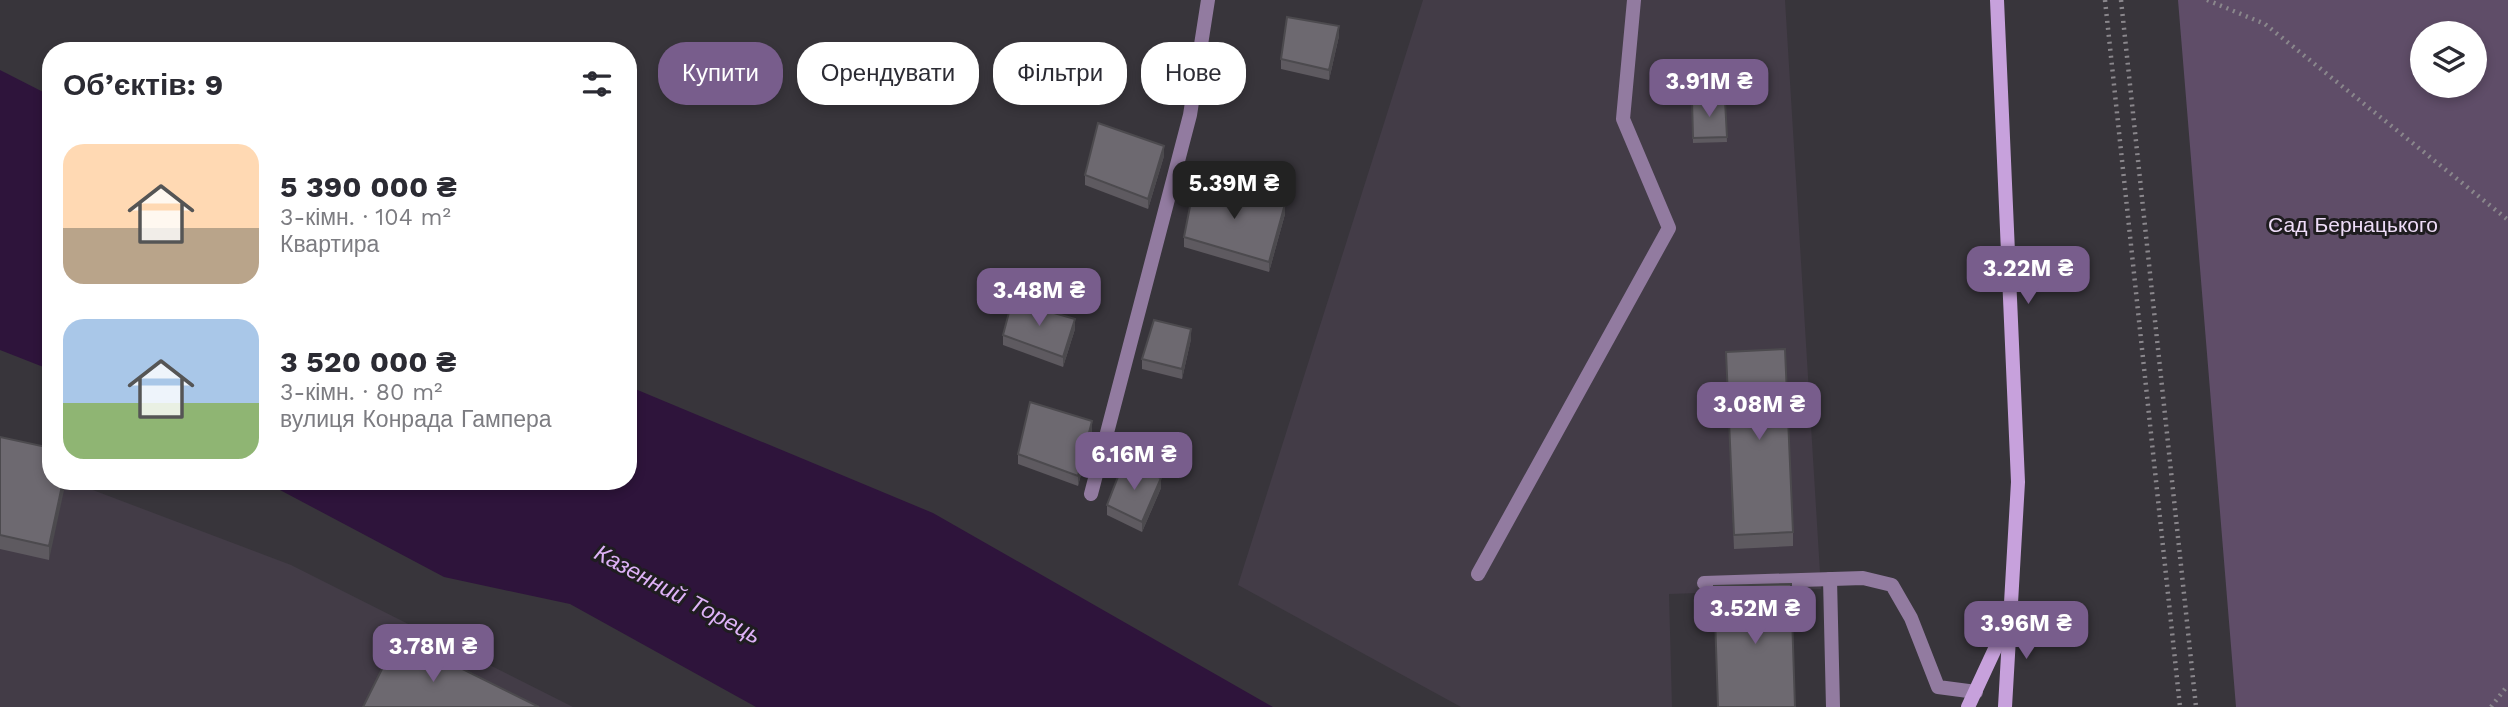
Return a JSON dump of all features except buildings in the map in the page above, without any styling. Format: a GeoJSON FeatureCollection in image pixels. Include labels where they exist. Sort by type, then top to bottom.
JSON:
{"type":"FeatureCollection","features":[{"type":"Feature","properties":{"kind":"main road"},"geometry":{"type":"LineString","coordinates":[[1997,0],[2018,482],[2005,707]]}},
{"type":"Feature","properties":{"kind":"main road"},"geometry":{"type":"LineString","coordinates":[[1968,707],[2012,612]]}},
{"type":"Feature","properties":{"kind":"street"},"geometry":{"type":"LineString","coordinates":[[1091,494],[1190,116],[1208,0]]}},
{"type":"Feature","properties":{"kind":"street"},"geometry":{"type":"LineString","coordinates":[[1478,574],[1669,228],[1623,119],[1634,0]]}},
{"type":"Feature","properties":{"kind":"street"},"geometry":{"type":"LineString","coordinates":[[1704,583],[1863,578],[1892,585],[1911,618],[1938,687],[1976,692]]}},
{"type":"Feature","properties":{"kind":"street"},"geometry":{"type":"LineString","coordinates":[[1830,579],[1833,707]]}},
{"type":"Feature","properties":{"kind":"path"},"geometry":{"type":"LineString","coordinates":[[2105,0],[2180,707]]}},
{"type":"Feature","properties":{"kind":"path"},"geometry":{"type":"LineString","coordinates":[[2121,0],[2196,707]]}},
{"type":"Feature","properties":{"kind":"path"},"geometry":{"type":"LineString","coordinates":[[2207,0],[2265,24],[2508,220]]}},
{"type":"Feature","properties":{"kind":"path"},"geometry":{"type":"LineString","coordinates":[[2491,707],[2508,685]]}},
{"type":"Feature","properties":{"kind":"shaded area"},"geometry":{"type":"Polygon","coordinates":[[[1423,0],[1785,0],[1821,589],[1669,594],[1672,707],[1461,707],[1238,585],[1423,0]]]}},
{"type":"Feature","properties":{"kind":"shaded area"},"geometry":{"type":"Polygon","coordinates":[[[0,456],[42,477],[42,490],[93,490],[291,565],[573,707],[0,707],[0,456]]]}},
{"type":"Feature","properties":{"kind":"green space","name":"Сад Бернацького"},"geometry":{"type":"Polygon","coordinates":[[[2178,0],[2508,0],[2508,707],[2236,707],[2178,0]]]}},
{"type":"Feature","properties":{"kind":"water"},"geometry":{"type":"Polygon","coordinates":[[[0,70],[42,91],[42,366],[0,350],[0,70]]]}},
{"type":"Feature","properties":{"kind":"water","name":"Казенний Торець"},"geometry":{"type":"Polygon","coordinates":[[[637,390],[933,513],[1273,707],[756,707],[570,604],[444,577],[280,490],[637,490],[637,390]]]}}]}
